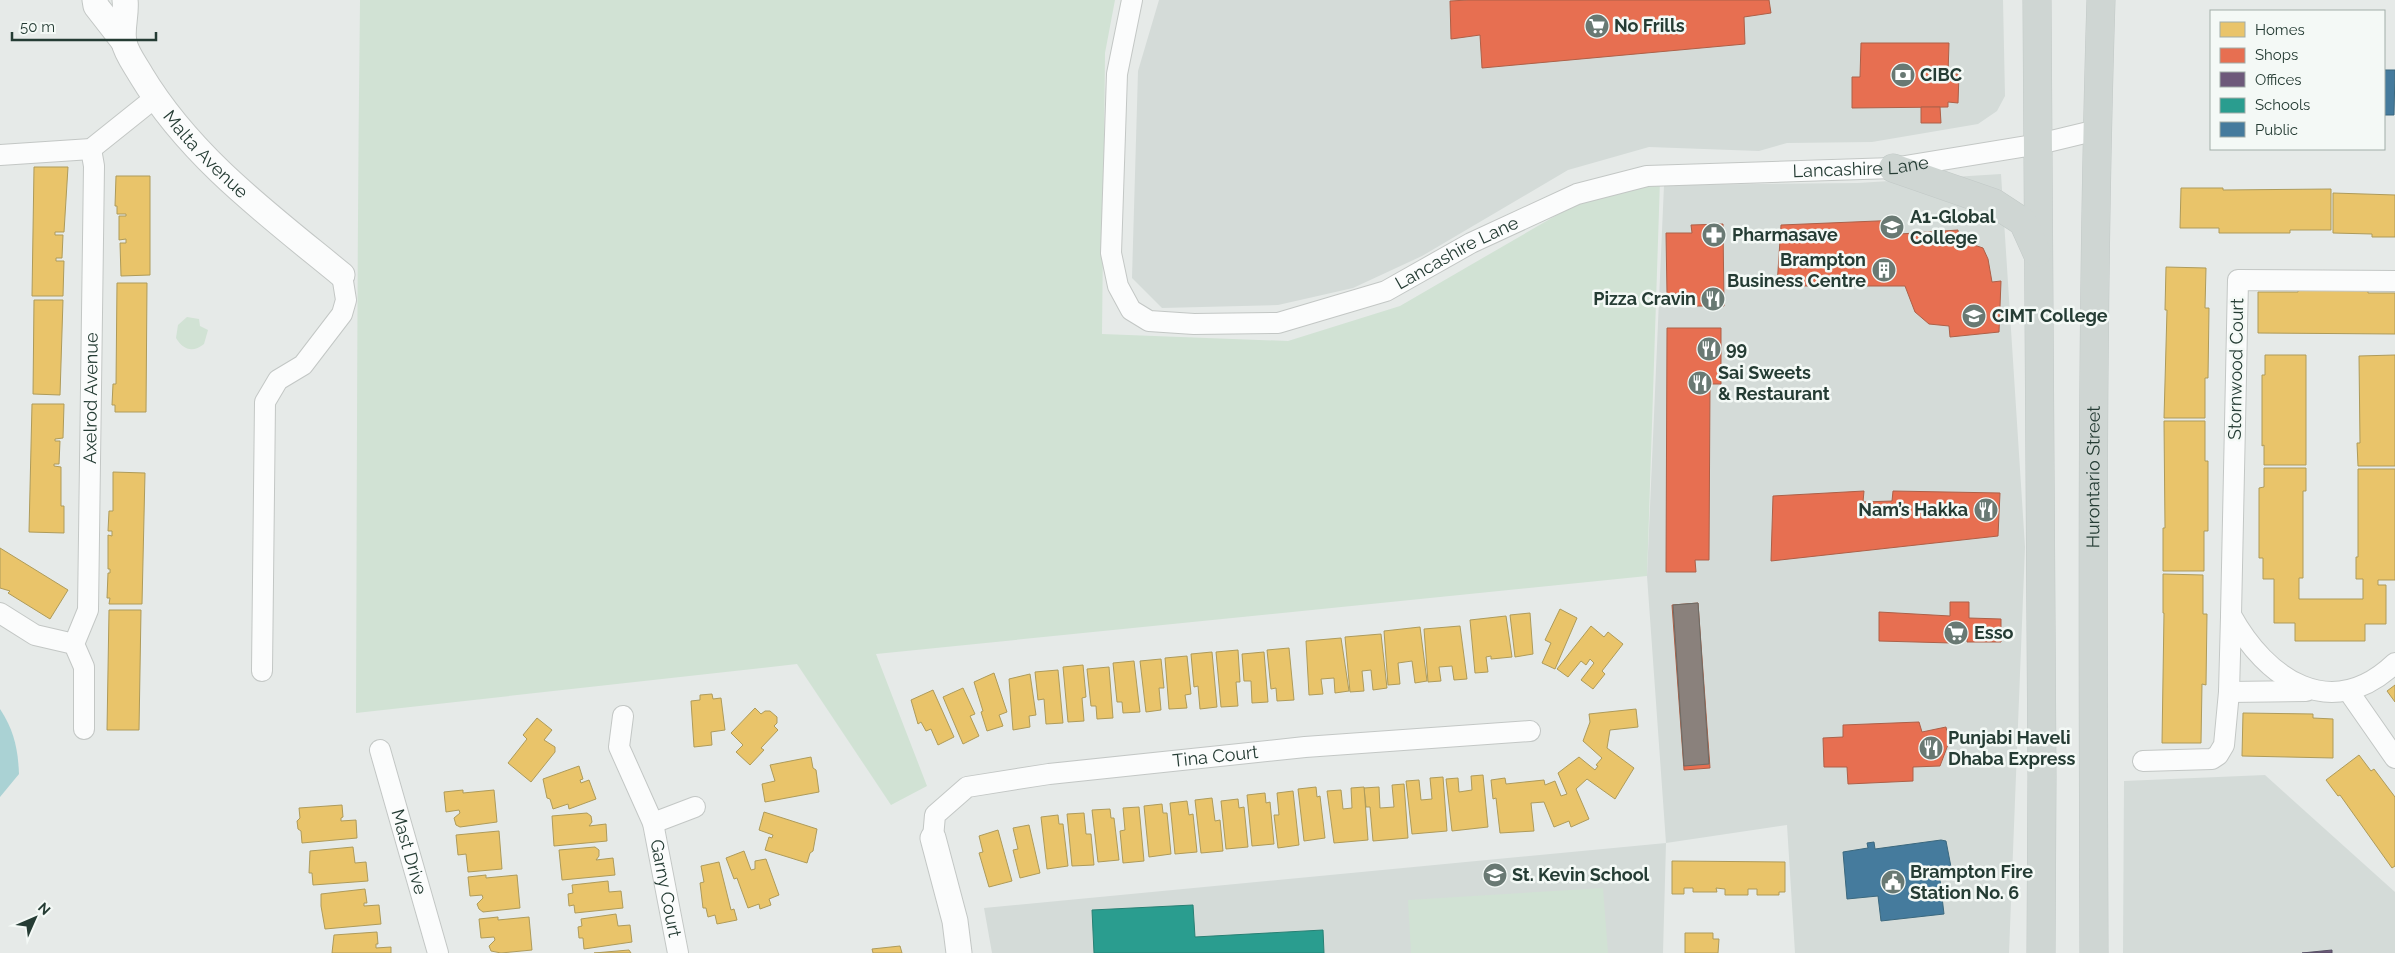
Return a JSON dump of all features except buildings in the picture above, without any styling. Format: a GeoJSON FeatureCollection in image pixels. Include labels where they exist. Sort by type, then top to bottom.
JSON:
{"type":"FeatureCollection","features":[{"type":"Feature","properties":{"kind":"main road"},"geometry":{"type":"LineString","coordinates":[[2037,0],[2042,767],[2041,953]]}},
{"type":"Feature","properties":{"kind":"main road","name":"Hurontario Street"},"geometry":{"type":"LineString","coordinates":[[2094,953],[2093,597],[2097,130],[2101,0]]}},
{"type":"Feature","properties":{"kind":"main road"},"geometry":{"type":"LineString","coordinates":[[1893,168],[1994,203],[2023,222],[2038,257]]}},
{"type":"Feature","properties":{"kind":"street"},"geometry":{"type":"LineString","coordinates":[[95,0],[96,6],[124,42]]}},
{"type":"Feature","properties":{"kind":"street","name":"Malta Avenue"},"geometry":{"type":"LineString","coordinates":[[125,0],[124,42],[136,66],[156,97],[192,144],[225,177],[342,275]]}},
{"type":"Feature","properties":{"kind":"street","name":"Lancashire Lane"},"geometry":{"type":"LineString","coordinates":[[1132,0],[1117,74],[1110,253],[1118,286],[1131,310],[1149,321],[1194,324],[1278,323],[1386,291],[1471,243],[1578,194],[1647,176],[1893,168],[2039,144],[2097,130]]}},
{"type":"Feature","properties":{"kind":"street"},"geometry":{"type":"LineString","coordinates":[[0,155],[91,149],[156,97]]}},
{"type":"Feature","properties":{"kind":"street","name":"Axelrod Avenue"},"geometry":{"type":"LineString","coordinates":[[74,644],[88,610],[94,166],[91,149]]}},
{"type":"Feature","properties":{"kind":"street"},"geometry":{"type":"LineString","coordinates":[[262,671],[265,402],[278,380],[303,365],[342,314],[346,300],[342,275]]}},
{"type":"Feature","properties":{"kind":"street","name":"Stornwood Court"},"geometry":{"type":"LineString","coordinates":[[2143,761],[2212,759],[2218,755],[2224,745],[2229,692],[2238,280],[2395,281]]}},
{"type":"Feature","properties":{"kind":"street"},"geometry":{"type":"LineString","coordinates":[[0,614],[35,636],[74,644],[84,667],[84,729]]}},
{"type":"Feature","properties":{"kind":"street"},"geometry":{"type":"LineString","coordinates":[[2231,615],[2242,635],[2257,654],[2276,672],[2299,686],[2349,692],[2368,682],[2395,663]]}},
{"type":"Feature","properties":{"kind":"street"},"geometry":{"type":"LineString","coordinates":[[2229,692],[2323,690]]}},
{"type":"Feature","properties":{"kind":"street"},"geometry":{"type":"LineString","coordinates":[[2349,692],[2395,758]]}},
{"type":"Feature","properties":{"kind":"street","name":"Garny Court"},"geometry":{"type":"LineString","coordinates":[[623,716],[619,747],[653,823],[678,953]]}},
{"type":"Feature","properties":{"kind":"street","name":"Tina Court"},"geometry":{"type":"LineString","coordinates":[[933,838],[934,815],[967,787],[1049,774],[1305,747],[1530,732]]}},
{"type":"Feature","properties":{"kind":"street","name":"Mast Drive"},"geometry":{"type":"LineString","coordinates":[[380,750],[438,953]]}},
{"type":"Feature","properties":{"kind":"street","name":"Garny Court"},"geometry":{"type":"LineString","coordinates":[[653,823],[695,807]]}},
{"type":"Feature","properties":{"kind":"street"},"geometry":{"type":"LineString","coordinates":[[933,838],[954,921],[959,953]]}},
{"type":"Feature","properties":{"kind":"shaded area"},"geometry":{"type":"Polygon","coordinates":[[[1159,0],[2003,0],[2005,96],[1997,111],[1978,124],[1872,142],[1787,143],[1759,151],[1649,147],[1568,170],[1422,256],[1353,288],[1278,305],[1162,308],[1132,278],[1138,71],[1159,0]]]}},
{"type":"Feature","properties":{"kind":"shaded area"},"geometry":{"type":"Polygon","coordinates":[[[2001,174],[2025,547],[2009,953],[1795,953],[1787,825],[1666,843],[1647,576],[1664,185],[1858,183],[2001,174]]]}},
{"type":"Feature","properties":{"kind":"shaded area"},"geometry":{"type":"Polygon","coordinates":[[[2265,775],[2395,892],[2395,953],[2123,953],[2124,781],[2265,775]]]}},
{"type":"Feature","properties":{"kind":"shaded area","name":"St. Kevin School"},"geometry":{"type":"Polygon","coordinates":[[[1666,843],[1663,953],[992,953],[984,908],[1666,843]]]}},
{"type":"Feature","properties":{"kind":"green space"},"geometry":{"type":"Polygon","coordinates":[[[360,0],[1115,0],[1105,53],[1102,334],[1288,341],[1400,306],[1593,194],[1660,180],[1647,576],[876,654],[927,786],[891,805],[797,664],[356,713],[360,0]]]}},
{"type":"Feature","properties":{"kind":"green space"},"geometry":{"type":"Polygon","coordinates":[[[187,317],[199,319],[200,326],[208,330],[204,344],[196,349],[185,348],[176,338],[178,325],[187,317]]]}},
{"type":"Feature","properties":{"kind":"green space"},"geometry":{"type":"Polygon","coordinates":[[[1603,888],[1608,953],[1411,953],[1408,900],[1603,888]]]}},
{"type":"Feature","properties":{"kind":"water"},"geometry":{"type":"Polygon","coordinates":[[[0,709],[9,724],[14,740],[18,756],[19,774],[0,797],[0,709]]]}},
{"type":"Feature","properties":{"kind":"place","name":"No Frills"},"geometry":{"type":"Point","coordinates":[1597,26]}},
{"type":"Feature","properties":{"kind":"place","name":"CIBC"},"geometry":{"type":"Point","coordinates":[1903,75]}},
{"type":"Feature","properties":{"kind":"place","name":"A1-Global College"},"geometry":{"type":"Point","coordinates":[1892,227]}},
{"type":"Feature","properties":{"kind":"place","name":"Pharmasave"},"geometry":{"type":"Point","coordinates":[1714,235]}},
{"type":"Feature","properties":{"kind":"place","name":"Brampton Business Centre"},"geometry":{"type":"Point","coordinates":[1884,270]}},
{"type":"Feature","properties":{"kind":"place","name":"Pizza Cravin"},"geometry":{"type":"Point","coordinates":[1713,299]}},
{"type":"Feature","properties":{"kind":"place","name":"CIMT College"},"geometry":{"type":"Point","coordinates":[1974,316]}},
{"type":"Feature","properties":{"kind":"place","name":"99"},"geometry":{"type":"Point","coordinates":[1709,349]}},
{"type":"Feature","properties":{"kind":"place","name":"Sai Sweets & Restaurant"},"geometry":{"type":"Point","coordinates":[1700,383]}},
{"type":"Feature","properties":{"kind":"place","name":"Nam’s Hakka"},"geometry":{"type":"Point","coordinates":[1986,510]}},
{"type":"Feature","properties":{"kind":"place","name":"Esso"},"geometry":{"type":"Point","coordinates":[1956,633]}},
{"type":"Feature","properties":{"kind":"place","name":"Punjabi Haveli Dhaba Express"},"geometry":{"type":"Point","coordinates":[1931,748]}},
{"type":"Feature","properties":{"kind":"place","name":"St. Kevin School"},"geometry":{"type":"Point","coordinates":[1495,875]}},
{"type":"Feature","properties":{"kind":"place","name":"Brampton Fire Station No. 6"},"geometry":{"type":"Point","coordinates":[1893,882]}}]}
